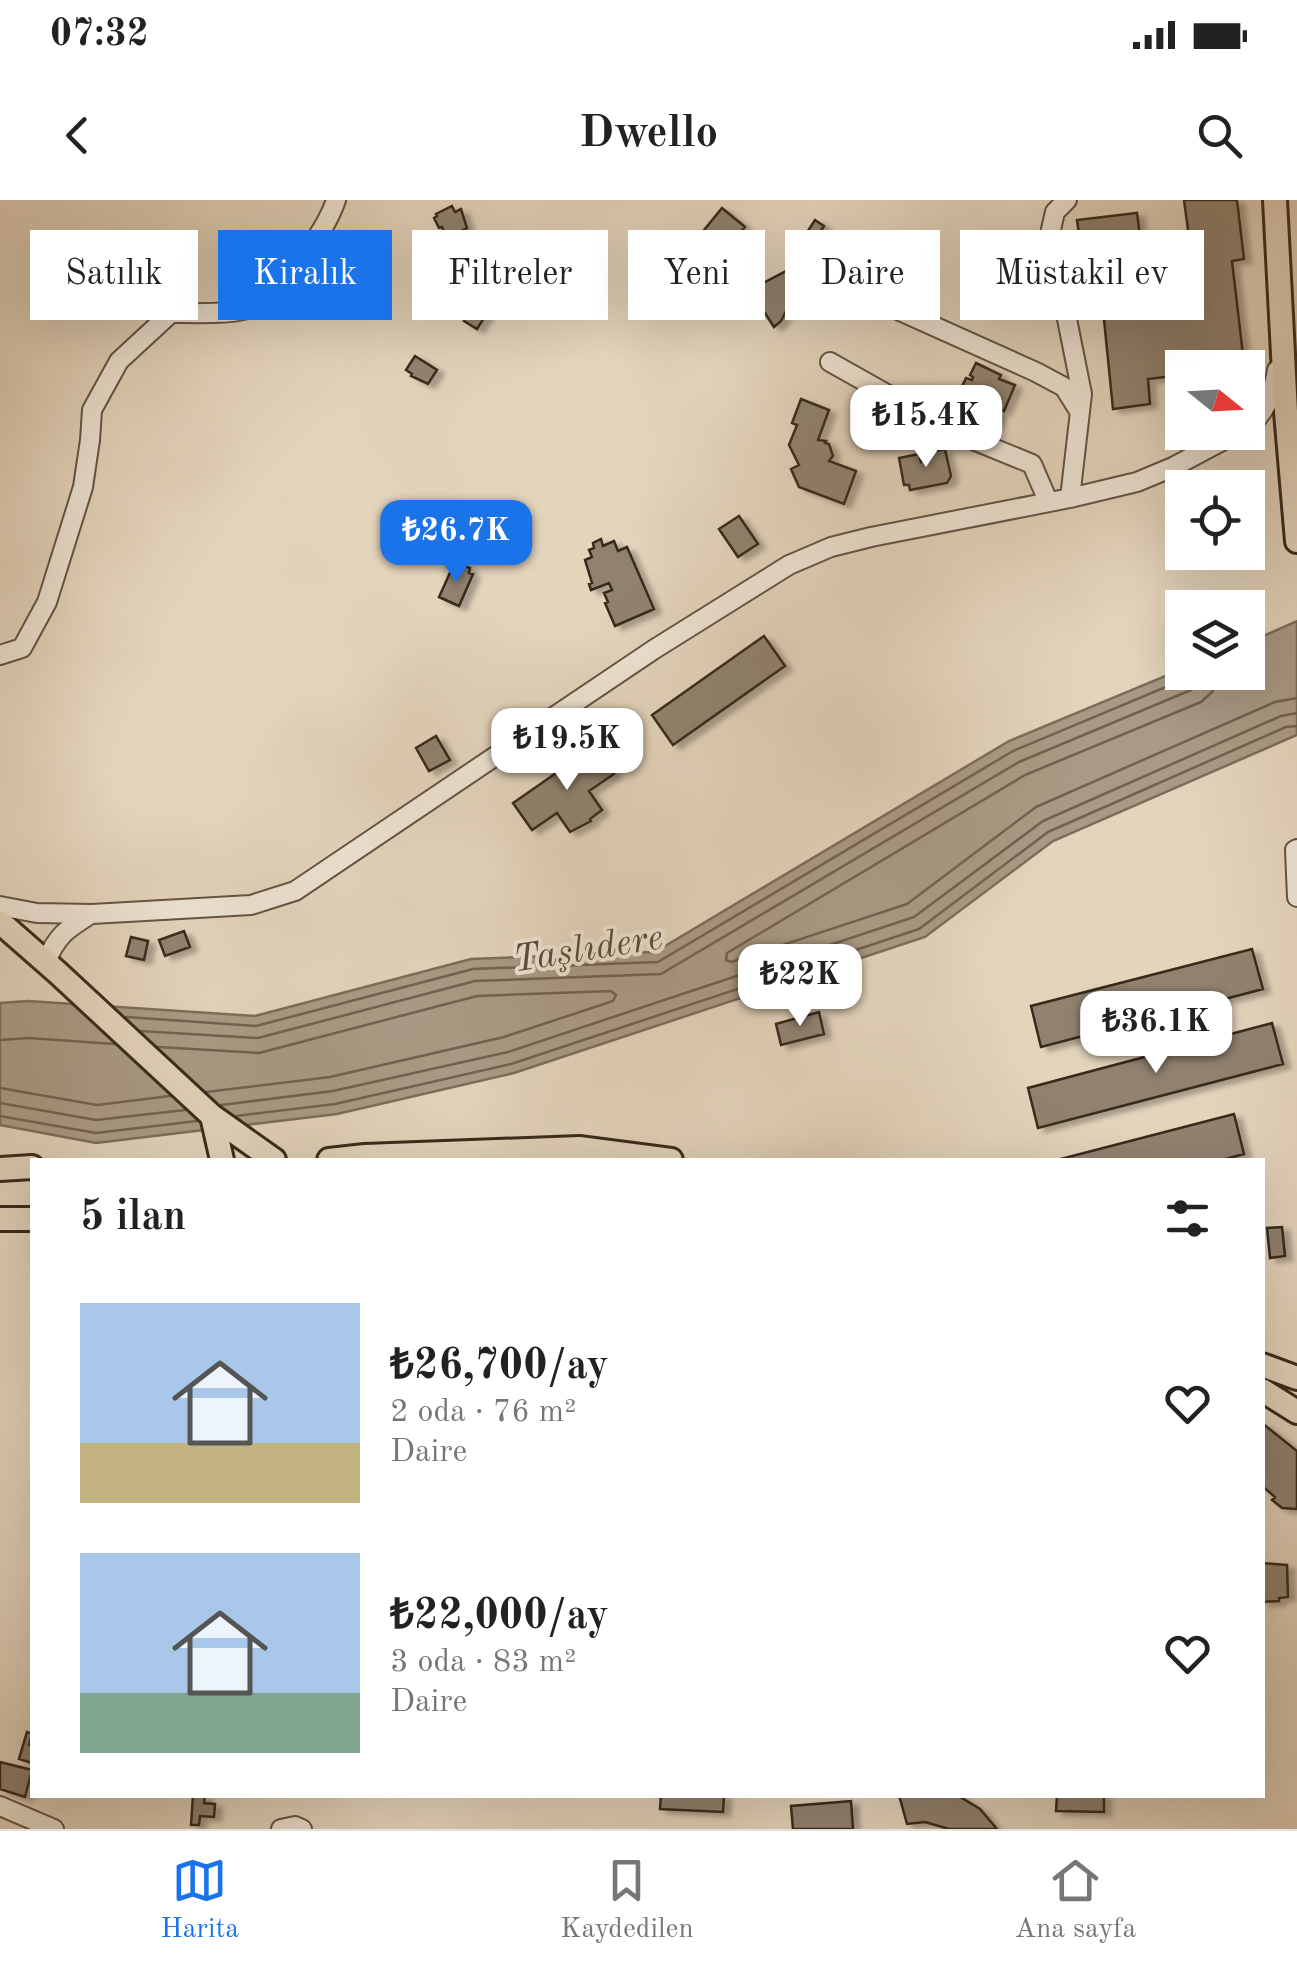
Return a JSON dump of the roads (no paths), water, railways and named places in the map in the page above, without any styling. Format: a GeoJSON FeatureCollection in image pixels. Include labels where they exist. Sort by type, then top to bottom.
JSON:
{"type":"FeatureCollection","features":[{"type":"Feature","properties":{"kind":"main road"},"geometry":{"type":"LineString","coordinates":[[1275,200],[1297,541]]}},
{"type":"Feature","properties":{"kind":"main road"},"geometry":{"type":"LineString","coordinates":[[0,922],[212,1116],[271,1158]]}},
{"type":"Feature","properties":{"kind":"main road"},"geometry":{"type":"LineString","coordinates":[[212,1116],[222,1158]]}},
{"type":"Feature","properties":{"kind":"main road"},"geometry":{"type":"LineString","coordinates":[[347,1158],[579,1148],[656,1158]]}},
{"type":"Feature","properties":{"kind":"main road"},"geometry":{"type":"LineString","coordinates":[[0,1169],[30,1167]]}},
{"type":"Feature","properties":{"kind":"main road"},"geometry":{"type":"LineString","coordinates":[[0,1219],[30,1219]]}},
{"type":"Feature","properties":{"kind":"main road"},"geometry":{"type":"LineString","coordinates":[[1279,1374],[1297,1412]]}},
{"type":"Feature","properties":{"kind":"street"},"geometry":{"type":"LineString","coordinates":[[0,655],[22,648],[46,602],[82,487],[92,410],[119,361],[171,312],[247,309],[283,281],[314,242],[336,200]]}},
{"type":"Feature","properties":{"kind":"street"},"geometry":{"type":"LineString","coordinates":[[1067,200],[1055,212],[1050,234],[1082,394],[1070,498]]}},
{"type":"Feature","properties":{"kind":"street"},"geometry":{"type":"LineString","coordinates":[[920,320],[1064,387],[1078,412]]}},
{"type":"Feature","properties":{"kind":"street"},"geometry":{"type":"LineString","coordinates":[[1265,409],[1275,386],[1282,334]]}},
{"type":"Feature","properties":{"kind":"street"},"geometry":{"type":"LineString","coordinates":[[830,362],[956,434],[1032,464],[1048,501]]}},
{"type":"Feature","properties":{"kind":"street"},"geometry":{"type":"LineString","coordinates":[[0,906],[37,913],[92,914],[251,905],[296,891],[653,650],[789,565],[832,546],[1137,482],[1206,450]]}},
{"type":"Feature","properties":{"kind":"street"},"geometry":{"type":"LineString","coordinates":[[1297,850],[1297,898]]}},
{"type":"Feature","properties":{"kind":"street"},"geometry":{"type":"LineString","coordinates":[[52,968],[53,945],[62,933],[92,914]]}},
{"type":"Feature","properties":{"kind":"street"},"geometry":{"type":"LineString","coordinates":[[0,1806],[54,1829]]}},
{"type":"Feature","properties":{"kind":"street"},"geometry":{"type":"LineString","coordinates":[[281,1829],[302,1829]]}},
{"type":"Feature","properties":{"kind":"water"},"geometry":{"type":"Polygon","coordinates":[[[1297,621],[1297,735],[1053,841],[925,937],[514,1073],[337,1114],[96,1143],[0,1125],[0,1003],[28,1001],[255,1016],[471,959],[655,952],[1009,741],[1165,676],[1165,690],[1265,690],[1265,635],[1297,621]]]}},
{"type":"Feature","properties":{"kind":"water label","name":"Taşlıdere"},"geometry":{"type":"Point","coordinates":[588,950]}}]}
